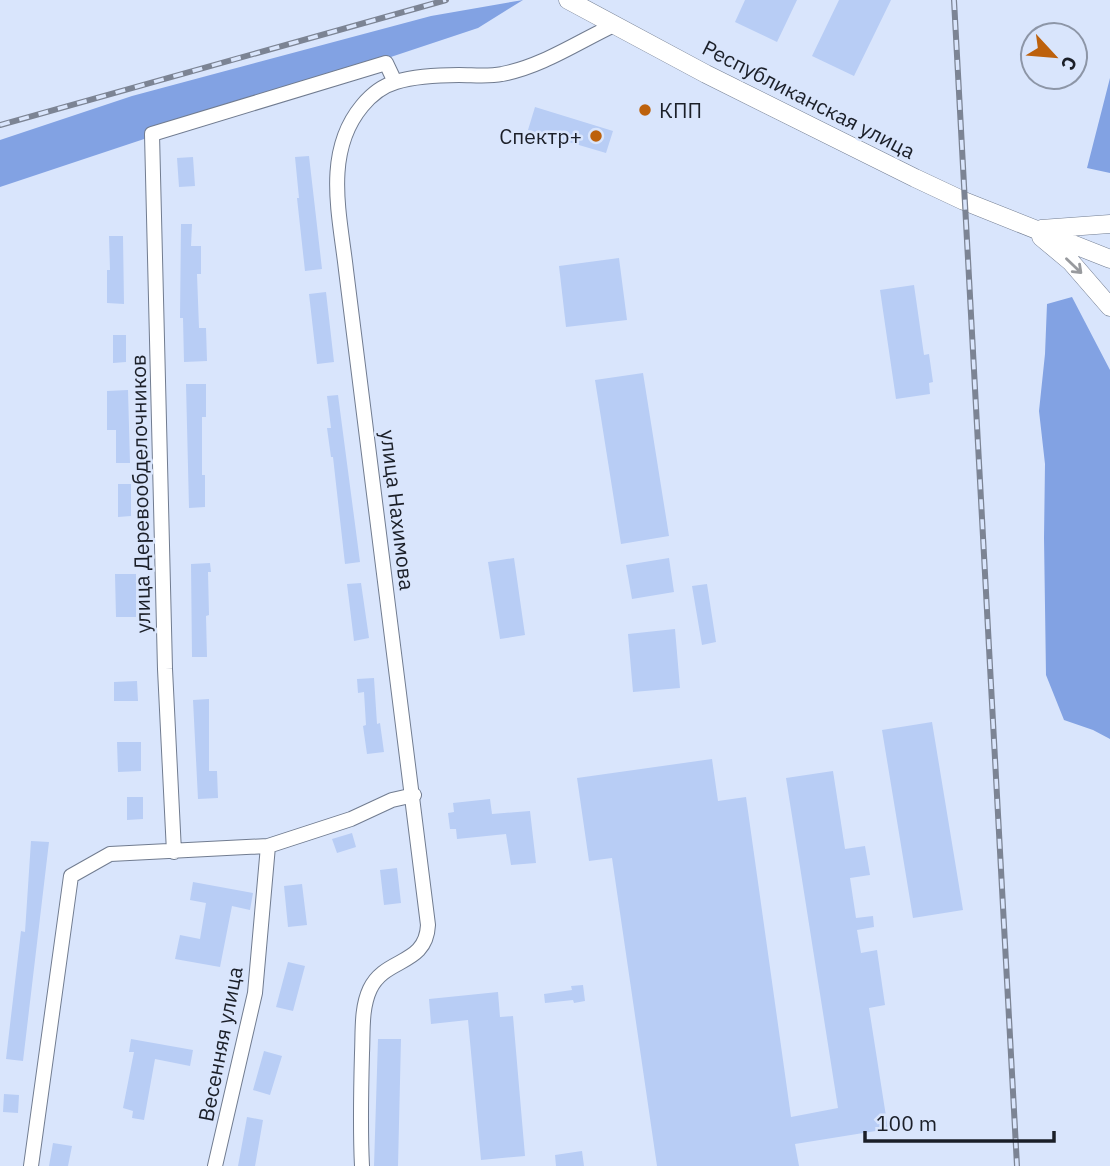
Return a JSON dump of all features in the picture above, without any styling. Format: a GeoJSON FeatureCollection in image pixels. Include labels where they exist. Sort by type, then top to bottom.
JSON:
{"type":"FeatureCollection","features":[{"type":"Feature","properties":{"kind":"main road","name":"Республиканская улица"},"geometry":{"type":"LineString","coordinates":[[568,0],[706,74],[915,178],[1034,230]]}},
{"type":"Feature","properties":{"kind":"main road"},"geometry":{"type":"LineString","coordinates":[[1034,230],[1110,224]]}},
{"type":"Feature","properties":{"kind":"main road"},"geometry":{"type":"LineString","coordinates":[[1034,230],[1110,259]]}},
{"type":"Feature","properties":{"kind":"main road"},"geometry":{"type":"LineString","coordinates":[[1034,230],[1071,262],[1110,307]]}},
{"type":"Feature","properties":{"kind":"street","name":"улица Нахимова"},"geometry":{"type":"LineString","coordinates":[[362,1166],[361,1068],[366,998],[374,980],[388,968],[420,951],[428,935],[414,795],[336,184],[339,149],[358,111],[381,88],[395,82],[436,76],[499,75],[516,71],[614,25]]}},
{"type":"Feature","properties":{"kind":"street","name":"улица Деревообделочников"},"geometry":{"type":"LineString","coordinates":[[174,852],[165,669],[152,134],[386,62],[395,82]]}},
{"type":"Feature","properties":{"kind":"street"},"geometry":{"type":"LineString","coordinates":[[31,1166],[71,876],[110,854],[268,846],[351,818],[391,800],[414,795]]}},
{"type":"Feature","properties":{"kind":"street","name":"Весенняя улица"},"geometry":{"type":"LineString","coordinates":[[215,1166],[255,993],[268,846]]}},
{"type":"Feature","properties":{"kind":"shaded area"},"geometry":{"type":"Polygon","coordinates":[[[523,0],[478,28],[0,187],[0,140],[132,96],[431,16],[523,0]]]}},
{"type":"Feature","properties":{"kind":"shaded area"},"geometry":{"type":"Polygon","coordinates":[[[1110,78],[1110,173],[1087,168],[1110,78]]]}},
{"type":"Feature","properties":{"kind":"shaded area"},"geometry":{"type":"Polygon","coordinates":[[[1072,297],[1110,370],[1110,739],[1064,720],[1046,675],[1045,464],[1039,411],[1047,304],[1072,297]]]}},
{"type":"Feature","properties":{"kind":"building"},"geometry":{"type":"Polygon","coordinates":[[[745,0],[797,0],[777,42],[735,22],[745,0]]]}},
{"type":"Feature","properties":{"kind":"building"},"geometry":{"type":"Polygon","coordinates":[[[839,0],[891,0],[854,76],[812,56],[839,0]]]}},
{"type":"Feature","properties":{"kind":"building"},"geometry":{"type":"Polygon","coordinates":[[[535,107],[613,131],[606,153],[528,130],[535,107]]]}},
{"type":"Feature","properties":{"kind":"building"},"geometry":{"type":"Polygon","coordinates":[[[309,156],[322,269],[305,271],[295,157],[309,156]]]}},
{"type":"Feature","properties":{"kind":"building"},"geometry":{"type":"Polygon","coordinates":[[[193,157],[195,186],[179,187],[177,158],[193,157]]]}},
{"type":"Feature","properties":{"kind":"building"},"geometry":{"type":"Polygon","coordinates":[[[181,224],[192,224],[191,246],[201,246],[201,274],[197,274],[199,328],[206,328],[207,361],[184,362],[183,318],[180,318],[181,224]]]}},
{"type":"Feature","properties":{"kind":"building"},"geometry":{"type":"Polygon","coordinates":[[[109,236],[123,236],[124,304],[107,303],[109,236]]]}},
{"type":"Feature","properties":{"kind":"building"},"geometry":{"type":"Polygon","coordinates":[[[619,258],[627,320],[566,327],[559,266],[619,258]]]}},
{"type":"Feature","properties":{"kind":"building"},"geometry":{"type":"Polygon","coordinates":[[[914,285],[924,355],[929,354],[933,382],[929,383],[930,394],[896,399],[880,290],[914,285]]]}},
{"type":"Feature","properties":{"kind":"building"},"geometry":{"type":"Polygon","coordinates":[[[326,292],[334,362],[317,364],[309,294],[326,292]]]}},
{"type":"Feature","properties":{"kind":"building"},"geometry":{"type":"Polygon","coordinates":[[[113,335],[126,335],[126,362],[113,363],[113,335]]]}},
{"type":"Feature","properties":{"kind":"building"},"geometry":{"type":"Polygon","coordinates":[[[643,373],[669,536],[621,544],[595,380],[643,373]]]}},
{"type":"Feature","properties":{"kind":"building"},"geometry":{"type":"Polygon","coordinates":[[[186,384],[206,384],[206,417],[202,417],[205,507],[189,508],[186,384]]]}},
{"type":"Feature","properties":{"kind":"building"},"geometry":{"type":"Polygon","coordinates":[[[128,390],[130,463],[116,463],[116,430],[107,430],[107,391],[128,390]]]}},
{"type":"Feature","properties":{"kind":"building"},"geometry":{"type":"Polygon","coordinates":[[[338,395],[360,562],[345,564],[333,457],[327,428],[331,428],[327,396],[338,395]]]}},
{"type":"Feature","properties":{"kind":"building"},"geometry":{"type":"Polygon","coordinates":[[[118,484],[131,484],[131,516],[118,517],[118,484]]]}},
{"type":"Feature","properties":{"kind":"building"},"geometry":{"type":"Polygon","coordinates":[[[514,558],[525,635],[500,639],[488,562],[514,558]]]}},
{"type":"Feature","properties":{"kind":"building"},"geometry":{"type":"Polygon","coordinates":[[[669,558],[674,592],[632,599],[626,565],[669,558]]]}},
{"type":"Feature","properties":{"kind":"building"},"geometry":{"type":"Polygon","coordinates":[[[210,563],[209,615],[206,616],[207,657],[192,657],[191,564],[210,563]]]}},
{"type":"Feature","properties":{"kind":"building"},"geometry":{"type":"Polygon","coordinates":[[[115,574],[136,574],[136,617],[116,617],[115,574]]]}},
{"type":"Feature","properties":{"kind":"building"},"geometry":{"type":"Polygon","coordinates":[[[361,583],[369,638],[354,641],[347,584],[361,583]]]}},
{"type":"Feature","properties":{"kind":"building"},"geometry":{"type":"Polygon","coordinates":[[[707,584],[716,642],[702,645],[692,586],[707,584]]]}},
{"type":"Feature","properties":{"kind":"building"},"geometry":{"type":"Polygon","coordinates":[[[675,629],[680,688],[633,692],[628,634],[675,629]]]}},
{"type":"Feature","properties":{"kind":"building"},"geometry":{"type":"Polygon","coordinates":[[[374,678],[377,724],[380,723],[384,752],[367,754],[363,726],[366,725],[364,692],[358,693],[357,679],[374,678]]]}},
{"type":"Feature","properties":{"kind":"building"},"geometry":{"type":"Polygon","coordinates":[[[137,681],[138,701],[114,701],[114,682],[137,681]]]}},
{"type":"Feature","properties":{"kind":"building"},"geometry":{"type":"Polygon","coordinates":[[[209,699],[209,771],[217,771],[218,798],[198,799],[193,700],[209,699]]]}},
{"type":"Feature","properties":{"kind":"building"},"geometry":{"type":"Polygon","coordinates":[[[932,722],[963,910],[913,918],[882,730],[932,722]]]}},
{"type":"Feature","properties":{"kind":"building"},"geometry":{"type":"Polygon","coordinates":[[[117,742],[141,742],[141,771],[118,772],[117,742]]]}},
{"type":"Feature","properties":{"kind":"building"},"geometry":{"type":"Polygon","coordinates":[[[712,759],[718,801],[746,797],[791,1117],[838,1108],[786,778],[833,771],[845,849],[865,846],[870,875],[850,878],[856,918],[873,916],[874,927],[857,930],[861,953],[877,950],[885,1005],[869,1008],[888,1129],[795,1144],[799,1166],[657,1166],[612,858],[589,861],[577,778],[712,759]]]}},
{"type":"Feature","properties":{"kind":"building"},"geometry":{"type":"Polygon","coordinates":[[[127,797],[143,797],[143,819],[127,820],[127,797]]]}},
{"type":"Feature","properties":{"kind":"building"},"geometry":{"type":"Polygon","coordinates":[[[490,799],[492,814],[530,811],[536,863],[511,865],[506,834],[457,839],[456,829],[450,829],[448,813],[454,812],[453,803],[490,799]]]}},
{"type":"Feature","properties":{"kind":"building"},"geometry":{"type":"Polygon","coordinates":[[[352,833],[356,847],[337,853],[332,839],[352,833]]]}},
{"type":"Feature","properties":{"kind":"building"},"geometry":{"type":"Polygon","coordinates":[[[31,841],[49,842],[23,1061],[6,1059],[21,931],[25,932],[31,841]]]}},
{"type":"Feature","properties":{"kind":"building"},"geometry":{"type":"Polygon","coordinates":[[[397,868],[401,903],[384,905],[380,870],[397,868]]]}},
{"type":"Feature","properties":{"kind":"building"},"geometry":{"type":"Polygon","coordinates":[[[193,882],[253,893],[250,910],[232,906],[220,967],[175,959],[180,935],[200,939],[206,903],[190,900],[193,882]]]}},
{"type":"Feature","properties":{"kind":"building"},"geometry":{"type":"Polygon","coordinates":[[[302,884],[307,925],[288,927],[284,886],[302,884]]]}},
{"type":"Feature","properties":{"kind":"building"},"geometry":{"type":"Polygon","coordinates":[[[288,962],[305,966],[293,1011],[276,1007],[288,962]]]}},
{"type":"Feature","properties":{"kind":"building"},"geometry":{"type":"Polygon","coordinates":[[[583,985],[585,1001],[545,1003],[544,994],[572,990],[571,986],[583,985]]]}},
{"type":"Feature","properties":{"kind":"building"},"geometry":{"type":"Polygon","coordinates":[[[498,992],[500,1017],[513,1016],[525,1156],[481,1160],[468,1020],[431,1024],[429,999],[498,992]]]}},
{"type":"Feature","properties":{"kind":"building"},"geometry":{"type":"Polygon","coordinates":[[[131,1039],[193,1050],[190,1066],[155,1059],[144,1120],[132,1118],[133,1111],[123,1108],[134,1052],[129,1052],[131,1039]]]}},
{"type":"Feature","properties":{"kind":"building"},"geometry":{"type":"Polygon","coordinates":[[[378,1039],[401,1039],[398,1166],[374,1166],[378,1039]]]}},
{"type":"Feature","properties":{"kind":"building"},"geometry":{"type":"Polygon","coordinates":[[[264,1051],[282,1056],[270,1095],[253,1090],[264,1051]]]}},
{"type":"Feature","properties":{"kind":"building"},"geometry":{"type":"Polygon","coordinates":[[[4,1094],[19,1095],[18,1113],[3,1112],[4,1094]]]}},
{"type":"Feature","properties":{"kind":"building"},"geometry":{"type":"Polygon","coordinates":[[[247,1117],[263,1120],[255,1166],[238,1166],[247,1117]]]}},
{"type":"Feature","properties":{"kind":"building"},"geometry":{"type":"Polygon","coordinates":[[[53,1143],[72,1146],[68,1166],[49,1166],[53,1143]]]}},
{"type":"Feature","properties":{"kind":"building"},"geometry":{"type":"Polygon","coordinates":[[[582,1151],[584,1166],[556,1166],[555,1155],[582,1151]]]}},
{"type":"Feature","properties":{"kind":"railway"},"geometry":{"type":"LineString","coordinates":[[0,125],[446,0]]}},
{"type":"Feature","properties":{"kind":"railway"},"geometry":{"type":"LineString","coordinates":[[954,0],[1017,1166]]}},
{"type":"Feature","properties":{"kind":"place","name":"КПП"},"geometry":{"type":"Point","coordinates":[645,110]}},
{"type":"Feature","properties":{"kind":"place","name":"Спектр+"},"geometry":{"type":"Point","coordinates":[596,136]}}]}
